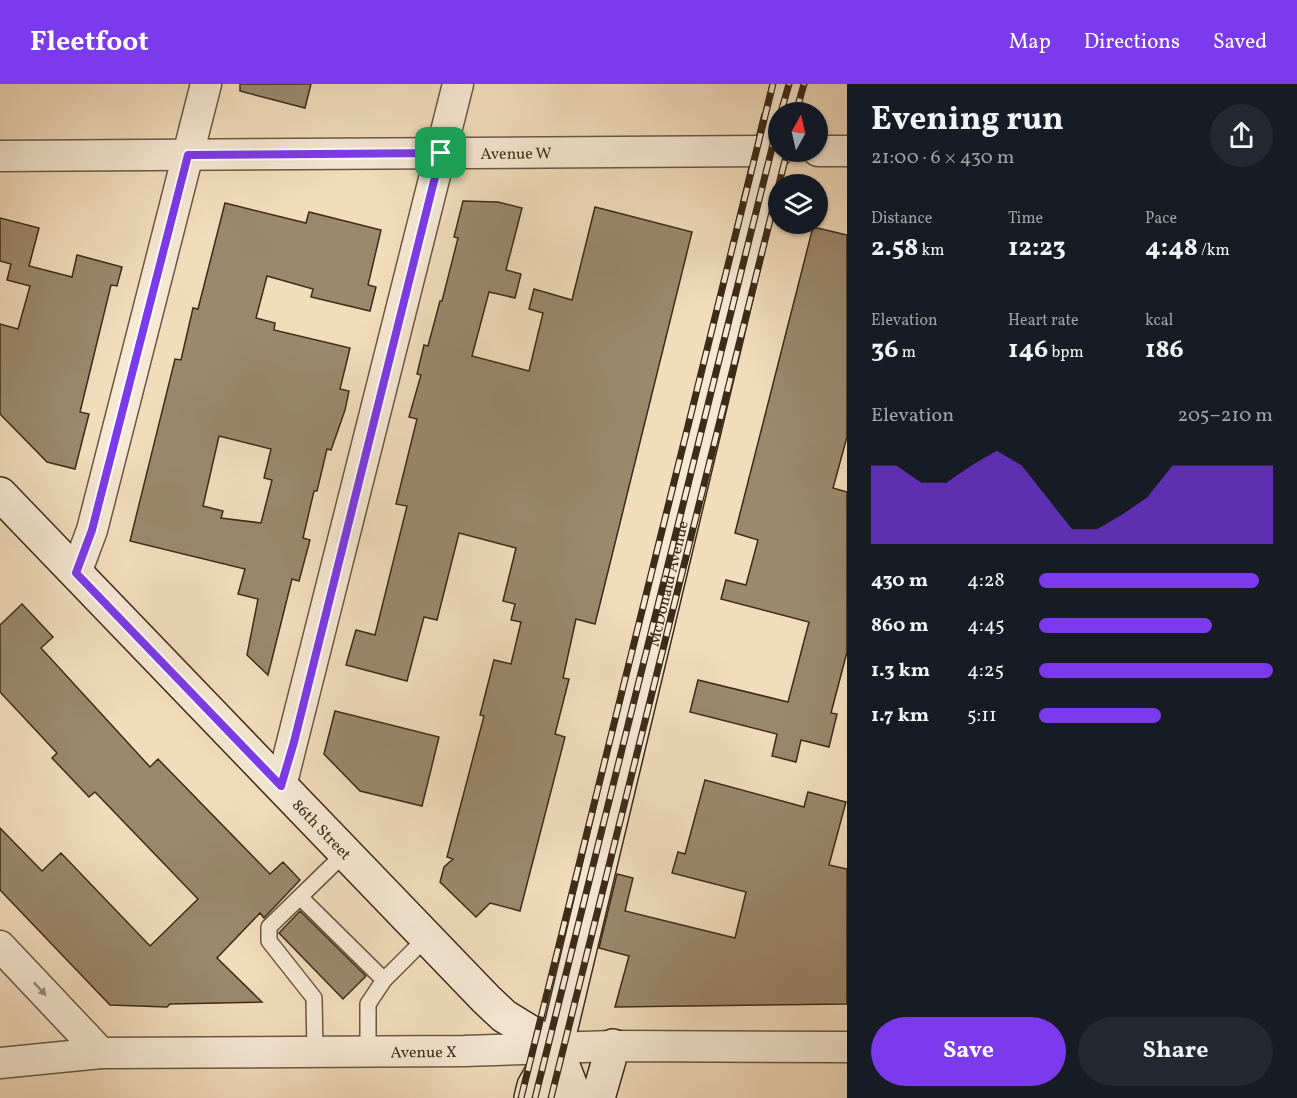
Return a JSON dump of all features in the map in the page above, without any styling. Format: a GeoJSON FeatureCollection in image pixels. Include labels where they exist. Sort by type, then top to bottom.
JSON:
{"type":"FeatureCollection","features":[{"type":"Feature","properties":{"kind":"main road"},"geometry":{"type":"LineString","coordinates":[[783,102],[788,84]]}},
{"type":"Feature","properties":{"kind":"main road","name":"McDonald Avenue"},"geometry":{"type":"LineString","coordinates":[[531,1098],[534,1086],[556,1048],[771,162]]}},
{"type":"Feature","properties":{"kind":"main road","name":"86th Street"},"geometry":{"type":"LineString","coordinates":[[0,494],[504,1016],[556,1048]]}},
{"type":"Feature","properties":{"kind":"main road"},"geometry":{"type":"LineString","coordinates":[[598,1098],[613,1046]]}},
{"type":"Feature","properties":{"kind":"main road"},"geometry":{"type":"LineString","coordinates":[[556,1048],[570,1084],[569,1098]]}},
{"type":"Feature","properties":{"kind":"street"},"geometry":{"type":"LineString","coordinates":[[76,573],[92,530],[206,84]]}},
{"type":"Feature","properties":{"kind":"street"},"geometry":{"type":"LineString","coordinates":[[281,786],[458,84]]}},
{"type":"Feature","properties":{"kind":"street","name":"Avenue W"},"geometry":{"type":"LineString","coordinates":[[0,156],[441,153],[768,140]]}},
{"type":"Feature","properties":{"kind":"street"},"geometry":{"type":"LineString","coordinates":[[828,151],[847,151]]}},
{"type":"Feature","properties":{"kind":"street"},"geometry":{"type":"LineString","coordinates":[[0,946],[101,1053]]}},
{"type":"Feature","properties":{"kind":"street","name":"Avenue X"},"geometry":{"type":"LineString","coordinates":[[0,1063],[101,1053],[369,1052],[613,1046],[847,1047]]}},
{"type":"Feature","properties":{"kind":"lane"},"geometry":{"type":"LineString","coordinates":[[315,1052],[314,998],[269,941],[269,927],[345,853]]}},
{"type":"Feature","properties":{"kind":"lane"},"geometry":{"type":"LineString","coordinates":[[300,897],[384,980]]}},
{"type":"Feature","properties":{"kind":"lane"},"geometry":{"type":"LineString","coordinates":[[369,1052],[368,1004],[384,980],[427,937]]}},
{"type":"Feature","properties":{"kind":"building"},"geometry":{"type":"Polygon","coordinates":[[[240,84],[311,84],[305,108],[240,91],[240,84]]]}},
{"type":"Feature","properties":{"kind":"building"},"geometry":{"type":"Polygon","coordinates":[[[463,201],[498,202],[522,208],[506,270],[521,274],[515,298],[489,292],[472,356],[529,371],[543,313],[529,309],[534,289],[572,300],[595,207],[692,232],[595,624],[576,619],[563,678],[569,679],[555,734],[565,737],[520,911],[490,903],[476,917],[440,882],[444,867],[453,859],[447,857],[484,716],[480,715],[494,660],[511,664],[521,622],[511,620],[515,604],[503,601],[516,548],[459,533],[437,620],[424,617],[407,681],[346,665],[356,630],[375,635],[407,506],[396,504],[417,419],[409,417],[421,375],[417,374],[424,345],[428,346],[440,301],[442,301],[458,238],[454,237],[463,201]]]}},
{"type":"Feature","properties":{"kind":"building"},"geometry":{"type":"Polygon","coordinates":[[[225,203],[306,223],[309,212],[381,230],[368,285],[376,287],[370,311],[311,297],[313,289],[267,276],[256,318],[275,323],[274,330],[350,348],[340,389],[349,391],[345,410],[331,450],[327,449],[317,491],[314,491],[303,538],[310,540],[299,581],[292,579],[268,675],[247,655],[258,599],[238,594],[245,569],[130,541],[175,359],[181,360],[193,308],[198,309],[225,203]],[[219,436],[203,506],[223,511],[221,518],[261,523],[272,480],[264,478],[271,449],[219,436]]]}},
{"type":"Feature","properties":{"kind":"building"},"geometry":{"type":"Polygon","coordinates":[[[0,218],[39,228],[29,266],[72,277],[77,255],[122,267],[117,286],[111,285],[80,412],[89,414],[75,469],[47,462],[0,414],[0,324],[18,329],[30,286],[7,280],[11,264],[0,261],[0,218]]]}},
{"type":"Feature","properties":{"kind":"building"},"geometry":{"type":"Polygon","coordinates":[[[828,231],[847,235],[847,437],[833,488],[847,492],[847,652],[831,713],[837,714],[829,747],[801,740],[796,762],[772,756],[777,734],[690,712],[698,680],[788,702],[809,622],[721,599],[726,580],[746,585],[758,540],[735,533],[811,234],[828,234],[828,231]]]}},
{"type":"Feature","properties":{"kind":"building"},"geometry":{"type":"Polygon","coordinates":[[[22,604],[53,637],[41,648],[150,767],[158,759],[270,874],[283,862],[300,880],[264,918],[260,913],[217,958],[262,1002],[170,1004],[167,1007],[110,1005],[0,890],[0,828],[42,871],[61,853],[150,946],[198,899],[95,792],[89,797],[52,758],[57,753],[0,692],[0,625],[22,604]]]}},
{"type":"Feature","properties":{"kind":"building"},"geometry":{"type":"Polygon","coordinates":[[[335,711],[439,737],[422,806],[360,791],[324,754],[335,711]]]}},
{"type":"Feature","properties":{"kind":"building"},"geometry":{"type":"Polygon","coordinates":[[[705,780],[804,807],[808,792],[846,802],[829,865],[847,869],[847,1004],[615,1007],[629,956],[599,948],[617,874],[633,878],[625,911],[735,938],[746,892],[672,873],[678,852],[685,854],[705,780]]]}},
{"type":"Feature","properties":{"kind":"building"},"geometry":{"type":"Polygon","coordinates":[[[300,911],[366,976],[343,999],[279,933],[300,911]]]}},
{"type":"Feature","properties":{"kind":"railway"},"geometry":{"type":"LineString","coordinates":[[521,1098],[773,84]]}},
{"type":"Feature","properties":{"kind":"railway"},"geometry":{"type":"LineString","coordinates":[[784,102],[789,84]]}},
{"type":"Feature","properties":{"kind":"railway"},"geometry":{"type":"LineString","coordinates":[[799,102],[804,84]]}},
{"type":"Feature","properties":{"kind":"railway"},"geometry":{"type":"LineString","coordinates":[[535,1098],[769,162]]}},
{"type":"Feature","properties":{"kind":"railway"},"geometry":{"type":"LineString","coordinates":[[551,1098],[785,162]]}},
{"type":"Feature","properties":{"kind":"route"},"geometry":{"type":"LineString","coordinates":[[441,153],[294,742],[281,786],[76,573],[92,530],[188,155],[441,153]]}}]}
